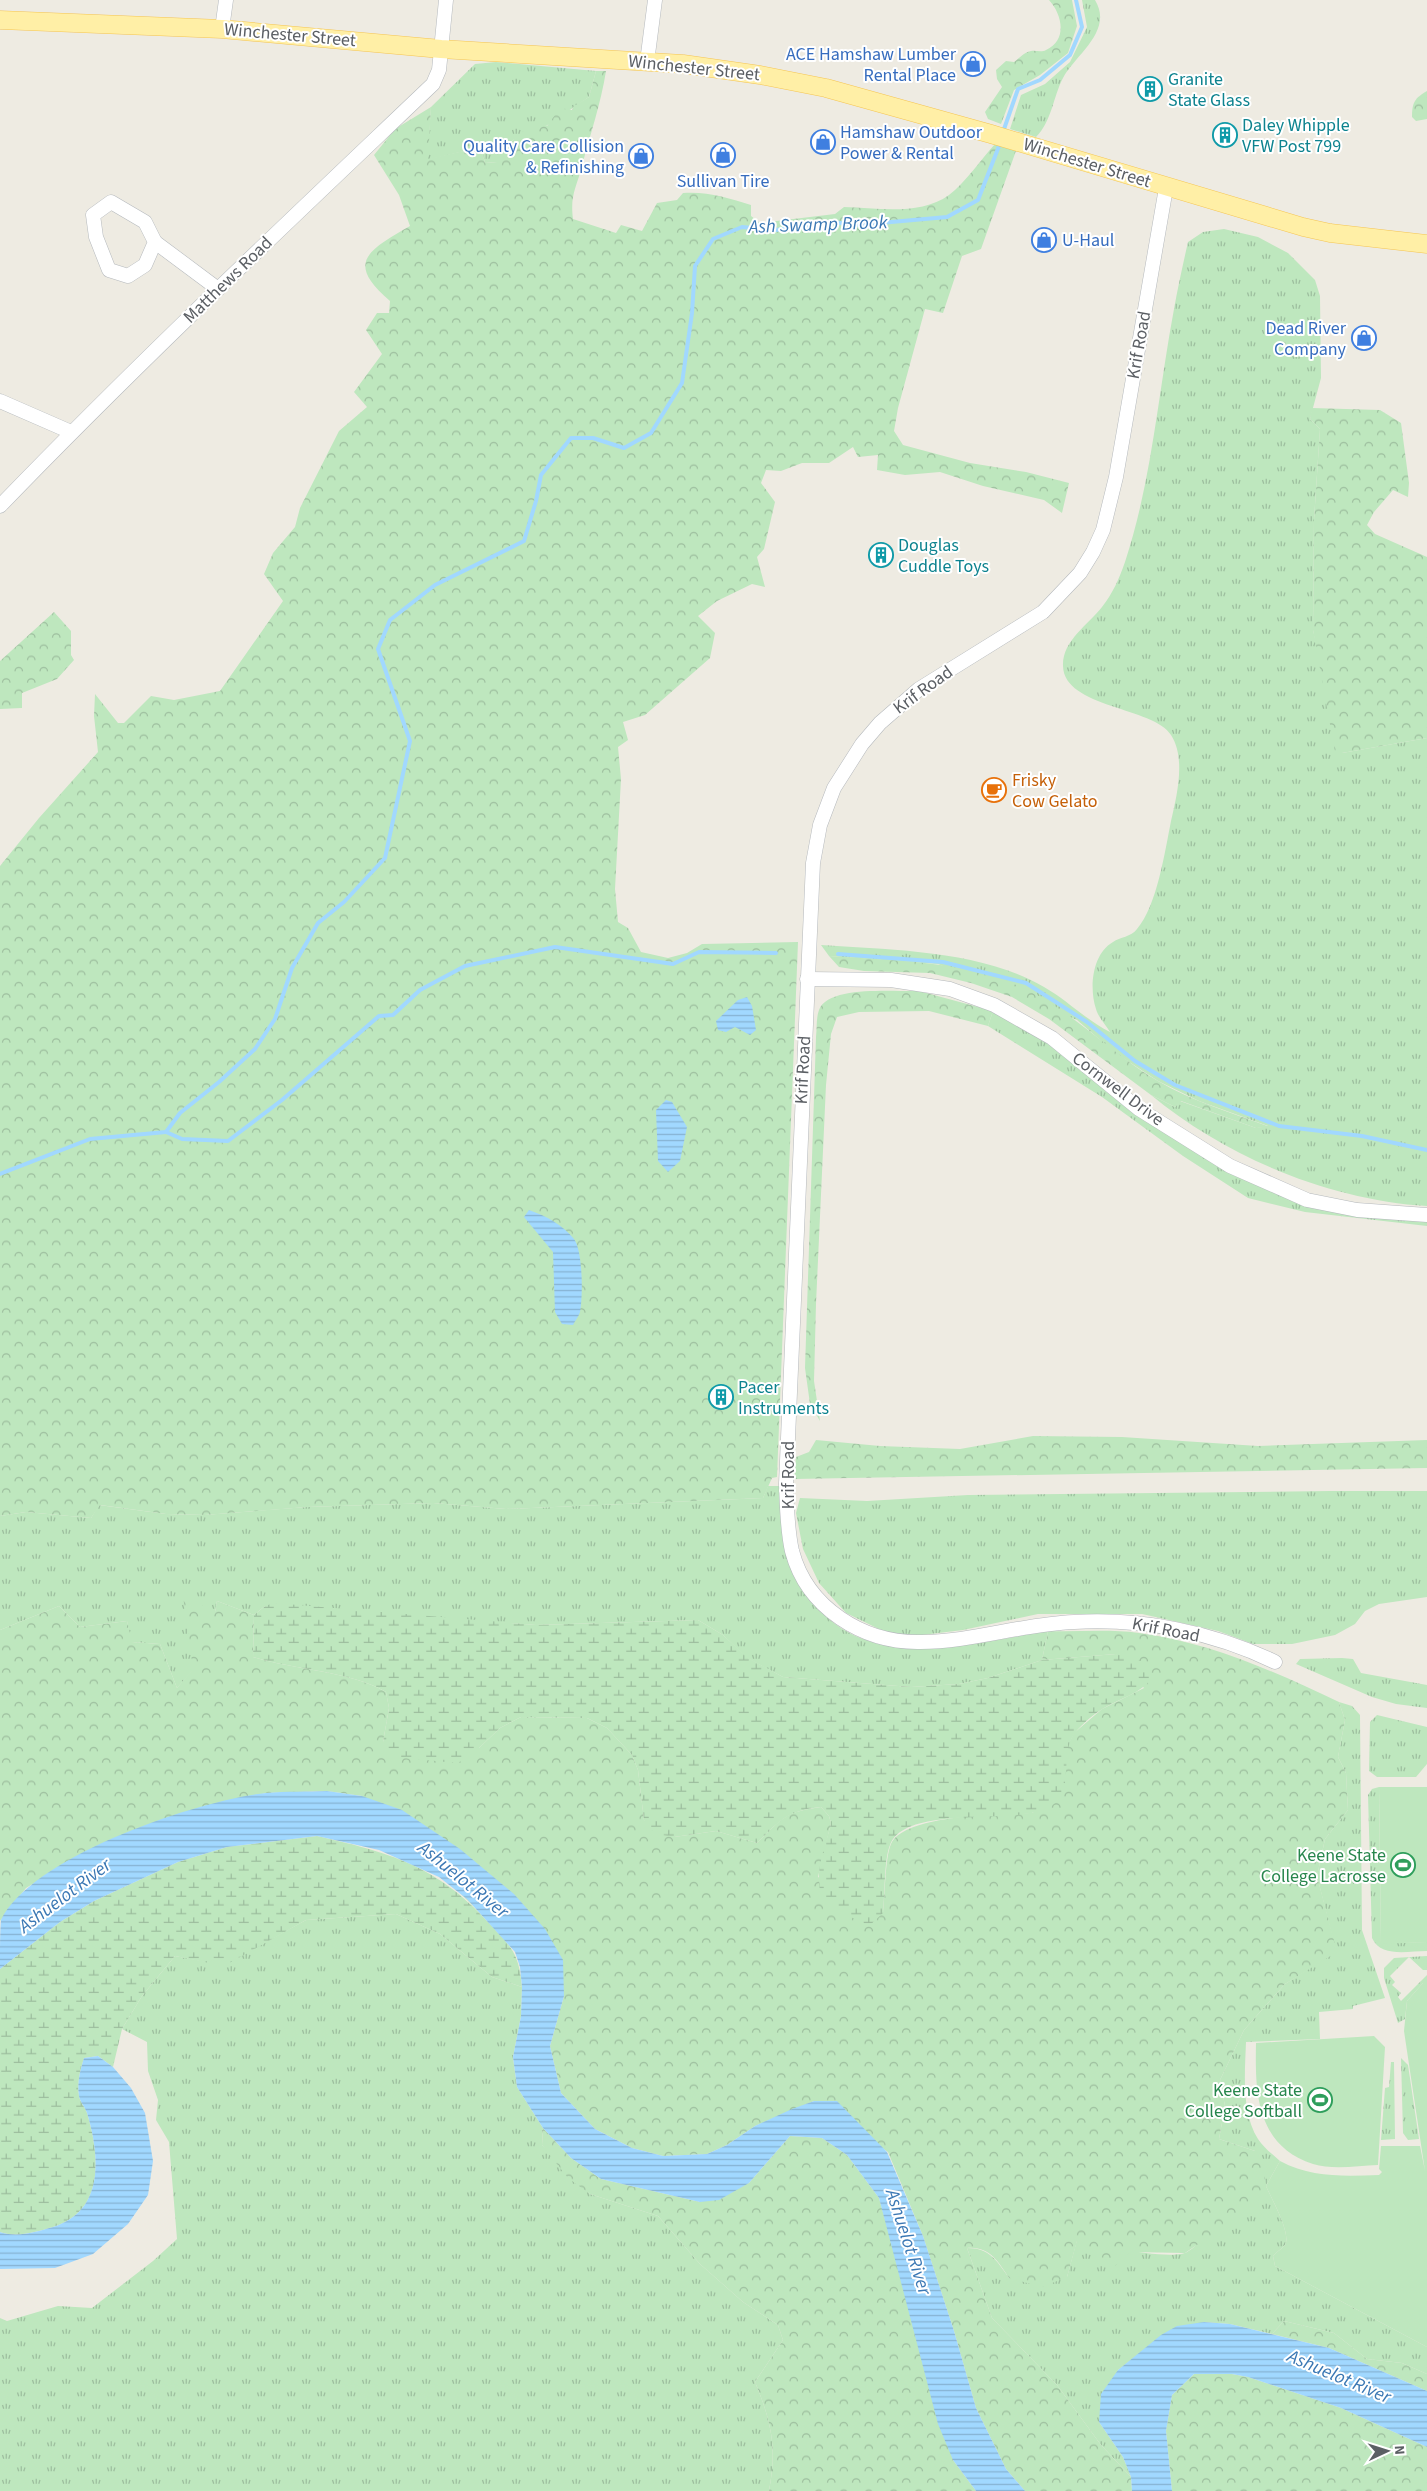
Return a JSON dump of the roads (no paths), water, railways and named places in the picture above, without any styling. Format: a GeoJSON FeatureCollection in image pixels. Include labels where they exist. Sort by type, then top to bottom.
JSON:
{"type":"FeatureCollection","features":[{"type":"Feature","properties":{"kind":"main road","name":"Winchester Street"},"geometry":{"type":"LineString","coordinates":[[0,20],[222,29],[441,49],[683,64],[760,74],[826,88],[1016,141],[1166,188],[1319,231],[1427,244]]}},
{"type":"Feature","properties":{"kind":"street"},"geometry":{"type":"LineString","coordinates":[[222,29],[226,0]]}},
{"type":"Feature","properties":{"kind":"street","name":"Matthews Road"},"geometry":{"type":"LineString","coordinates":[[0,506],[72,432],[218,289],[434,84],[439,70],[446,0]]}},
{"type":"Feature","properties":{"kind":"street"},"geometry":{"type":"LineString","coordinates":[[647,62],[655,0]]}},
{"type":"Feature","properties":{"kind":"street","name":"Krif Road"},"geometry":{"type":"LineString","coordinates":[[1166,188],[1116,477],[1103,530],[1093,552],[1074,580],[1043,612],[919,689],[880,723],[862,744],[834,788],[816,844],[807,979],[786,1484],[788,1531],[792,1552],[810,1589],[821,1604],[848,1624],[866,1632],[902,1642],[948,1640],[1039,1624],[1110,1621],[1168,1626],[1212,1639],[1275,1662]]}},
{"type":"Feature","properties":{"kind":"street"},"geometry":{"type":"LineString","coordinates":[[154,242],[145,265],[128,276],[109,270],[96,237],[93,215],[111,202],[145,222],[154,242],[218,289]]}},
{"type":"Feature","properties":{"kind":"street"},"geometry":{"type":"LineString","coordinates":[[0,401],[72,432]]}},
{"type":"Feature","properties":{"kind":"street","name":"Cornwell Drive"},"geometry":{"type":"LineString","coordinates":[[807,979],[891,980],[950,989],[994,1005],[1052,1038],[1139,1109],[1230,1166],[1307,1200],[1357,1210],[1427,1214]]}},
{"type":"Feature","properties":{"kind":"water"},"geometry":{"type":"Polygon","coordinates":[[[747,997],[752,1006],[756,1030],[750,1035],[735,1027],[726,1032],[718,1030],[716,1021],[738,1000],[747,997]]]}},
{"type":"Feature","properties":{"kind":"water"},"geometry":{"type":"Polygon","coordinates":[[[666,1100],[672,1102],[687,1127],[680,1161],[668,1172],[658,1161],[656,1110],[666,1100]]]}},
{"type":"Feature","properties":{"kind":"water"},"geometry":{"type":"Polygon","coordinates":[[[529,1210],[559,1225],[570,1234],[577,1245],[581,1263],[582,1296],[580,1312],[573,1325],[562,1324],[555,1312],[553,1252],[524,1217],[529,1210]]]}},
{"type":"Feature","properties":{"kind":"water","name":"Ashuelot River"},"geometry":{"type":"Polygon","coordinates":[[[327,1791],[362,1796],[402,1810],[460,1849],[514,1894],[545,1929],[563,1960],[564,1996],[550,2046],[561,2093],[595,2129],[632,2148],[663,2156],[707,2154],[727,2145],[755,2126],[792,2109],[814,2101],[837,2101],[887,2152],[923,2236],[954,2331],[976,2408],[1006,2469],[1025,2491],[976,2491],[953,2460],[938,2424],[879,2198],[847,2155],[822,2138],[790,2136],[749,2183],[719,2200],[700,2202],[601,2179],[571,2158],[543,2128],[517,2087],[513,2057],[521,2016],[522,1987],[520,1967],[515,1952],[467,1899],[439,1877],[379,1850],[317,1836],[227,1847],[178,1862],[94,1901],[60,1922],[0,1969],[1,1920],[19,1896],[46,1874],[81,1854],[120,1835],[161,1819],[201,1807],[266,1793],[327,1791]]]}},
{"type":"Feature","properties":{"kind":"water"},"geometry":{"type":"Polygon","coordinates":[[[98,2056],[113,2067],[131,2088],[145,2113],[153,2161],[148,2195],[128,2224],[93,2254],[55,2268],[0,2269],[0,2232],[20,2234],[53,2227],[70,2219],[82,2208],[90,2195],[96,2164],[91,2130],[78,2086],[84,2058],[98,2056]]]}},
{"type":"Feature","properties":{"kind":"water","name":"Ashuelot River"},"geometry":{"type":"Polygon","coordinates":[[[1204,2322],[1230,2324],[1329,2348],[1427,2391],[1427,2447],[1341,2408],[1248,2377],[1232,2374],[1194,2374],[1172,2395],[1166,2431],[1172,2491],[1132,2491],[1131,2477],[1123,2457],[1099,2422],[1101,2394],[1118,2370],[1161,2335],[1177,2326],[1204,2322]]]}},
{"type":"Feature","properties":{"kind":"waterway","name":"Ash Swamp Brook"},"geometry":{"type":"LineString","coordinates":[[1003,132],[1018,89],[1040,80],[1070,55],[1082,27],[1076,0]]}},
{"type":"Feature","properties":{"kind":"waterway","name":"Ash Swamp Brook"},"geometry":{"type":"LineString","coordinates":[[0,1174],[90,1139],[166,1132],[180,1113],[219,1082],[255,1049],[275,1019],[292,968],[318,923],[344,902],[385,858],[410,741],[378,649],[390,620],[435,585],[524,541],[536,501],[541,475],[571,438],[593,438],[624,448],[651,433],[682,383],[692,313],[695,266],[713,239],[742,227],[776,230],[831,222],[858,225],[947,217],[978,200],[1001,141]]}},
{"type":"Feature","properties":{"kind":"waterway"},"geometry":{"type":"LineString","coordinates":[[166,1132],[182,1139],[228,1141],[282,1100],[379,1016],[393,1015],[420,990],[465,966],[555,947],[673,964],[699,952],[776,953]]}},
{"type":"Feature","properties":{"kind":"waterway"},"geometry":{"type":"LineString","coordinates":[[838,954],[943,962],[1026,983],[1087,1022],[1135,1061],[1175,1085],[1279,1126],[1362,1136],[1427,1150]]}},
{"type":"Feature","properties":{"kind":"place","name":"ACE Hamshaw Lumber Rental Place"},"geometry":{"type":"Point","coordinates":[973,64]}},
{"type":"Feature","properties":{"kind":"place","name":"Granite State Glass"},"geometry":{"type":"Point","coordinates":[1150,89]}},
{"type":"Feature","properties":{"kind":"place","name":"Daley Whipple VFW Post 799"},"geometry":{"type":"Point","coordinates":[1225,135]}},
{"type":"Feature","properties":{"kind":"place","name":"Hamshaw Outdoor Power & Rental"},"geometry":{"type":"Point","coordinates":[823,142]}},
{"type":"Feature","properties":{"kind":"place","name":"Sullivan Tire"},"geometry":{"type":"Point","coordinates":[723,155]}},
{"type":"Feature","properties":{"kind":"place","name":"Quality Care Collision & Refinishing"},"geometry":{"type":"Point","coordinates":[641,156]}},
{"type":"Feature","properties":{"kind":"place","name":"U-Haul"},"geometry":{"type":"Point","coordinates":[1044,240]}},
{"type":"Feature","properties":{"kind":"place","name":"Dead River Company"},"geometry":{"type":"Point","coordinates":[1364,338]}},
{"type":"Feature","properties":{"kind":"place","name":"Douglas Cuddle Toys"},"geometry":{"type":"Point","coordinates":[881,555]}},
{"type":"Feature","properties":{"kind":"place","name":"Frisky Cow Gelato"},"geometry":{"type":"Point","coordinates":[994,790]}},
{"type":"Feature","properties":{"kind":"place","name":"Pacer Instruments"},"geometry":{"type":"Point","coordinates":[721,1397]}},
{"type":"Feature","properties":{"kind":"place","name":"Keene State College Lacrosse"},"geometry":{"type":"Point","coordinates":[1403,1865]}},
{"type":"Feature","properties":{"kind":"place","name":"Keene State College Softball"},"geometry":{"type":"Point","coordinates":[1320,2100]}}]}
